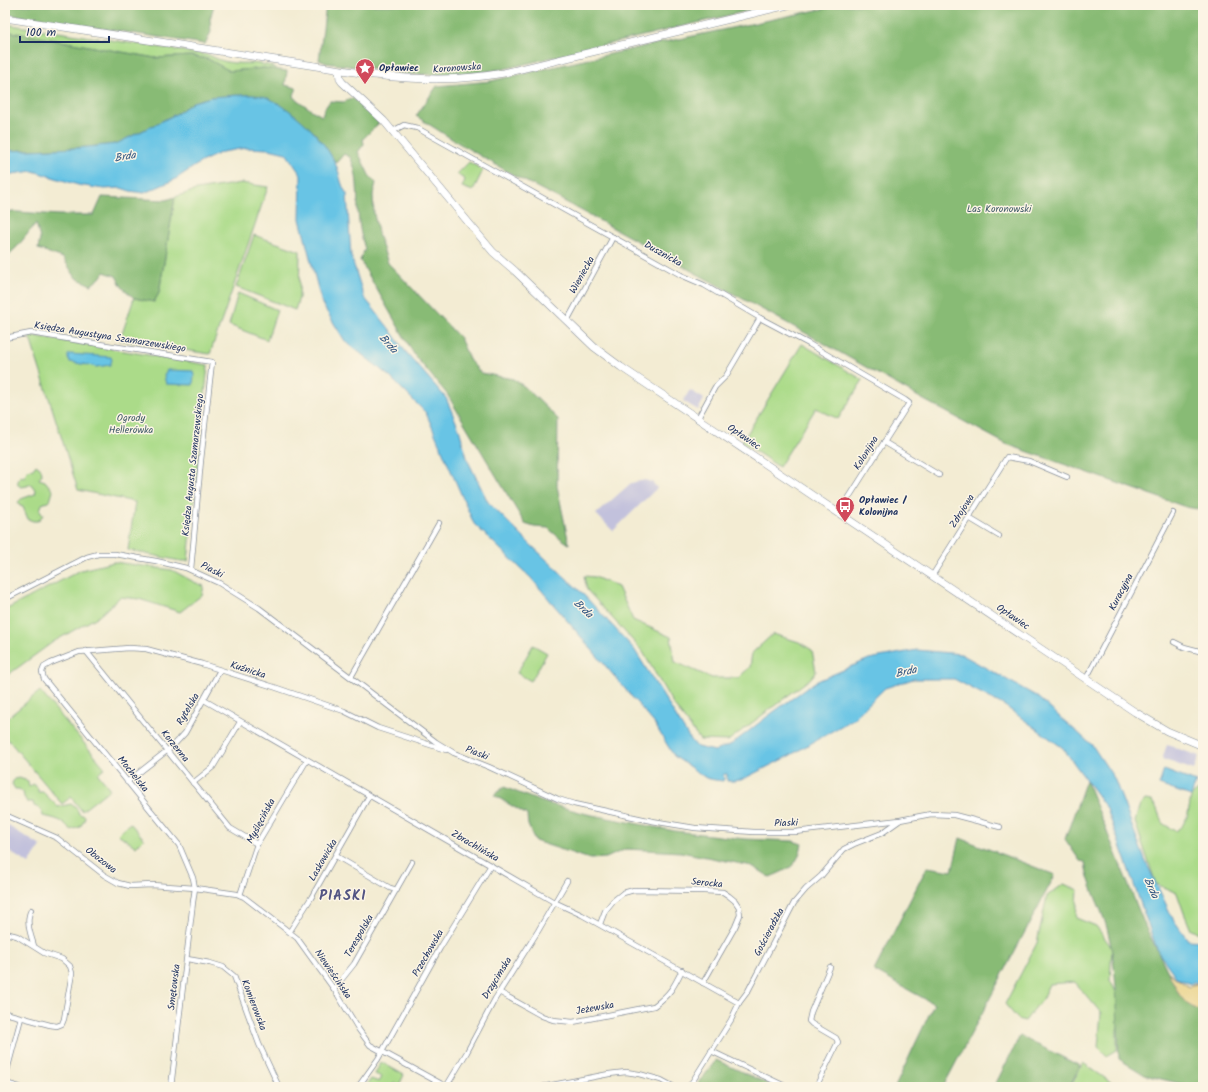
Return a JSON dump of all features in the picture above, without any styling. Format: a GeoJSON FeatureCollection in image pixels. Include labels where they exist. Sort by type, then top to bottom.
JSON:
{"type":"FeatureCollection","features":[{"type":"Feature","properties":{"kind":"street","name":"Koronowska"},"geometry":{"type":"LineString","coordinates":[[5,18],[374,75],[417,79],[452,80],[489,76],[788,5]]}},
{"type":"Feature","properties":{"kind":"street","name":"Opławiec"},"geometry":{"type":"LineString","coordinates":[[339,70],[340,80],[375,112],[393,131],[493,252],[516,271],[582,336],[605,355],[1086,679],[1163,729],[1203,746]]}},
{"type":"Feature","properties":{"kind":"street","name":"Dusznicka"},"geometry":{"type":"LineString","coordinates":[[393,131],[404,125],[417,128],[867,377],[909,403]]}},
{"type":"Feature","properties":{"kind":"street","name":"Wieniecka"},"geometry":{"type":"LineString","coordinates":[[567,321],[613,237]]}},
{"type":"Feature","properties":{"kind":"street"},"geometry":{"type":"LineString","coordinates":[[698,418],[715,387],[726,376],[760,318]]}},
{"type":"Feature","properties":{"kind":"street","name":"Księdza Augustyna Szamarzewskiego"},"geometry":{"type":"LineString","coordinates":[[5,338],[31,333],[212,362]]}},
{"type":"Feature","properties":{"kind":"street","name":"Księdza Augusta Szamarzewskiego"},"geometry":{"type":"LineString","coordinates":[[191,569],[212,362]]}},
{"type":"Feature","properties":{"kind":"street","name":"Kolonijna"},"geometry":{"type":"LineString","coordinates":[[839,513],[909,403]]}},
{"type":"Feature","properties":{"kind":"street"},"geometry":{"type":"LineString","coordinates":[[884,442],[939,475]]}},
{"type":"Feature","properties":{"kind":"street","name":"Zdrojowa"},"geometry":{"type":"LineString","coordinates":[[932,576],[1007,457],[1030,461],[1067,477]]}},
{"type":"Feature","properties":{"kind":"street","name":"Kuracyjna"},"geometry":{"type":"LineString","coordinates":[[1086,679],[1173,514]]}},
{"type":"Feature","properties":{"kind":"street"},"geometry":{"type":"LineString","coordinates":[[969,518],[999,536]]}},
{"type":"Feature","properties":{"kind":"street"},"geometry":{"type":"LineString","coordinates":[[351,677],[439,523]]}},
{"type":"Feature","properties":{"kind":"street","name":"Piaski"},"geometry":{"type":"LineString","coordinates":[[5,599],[88,557],[98,554],[134,557],[191,569],[225,586],[259,608],[427,736],[454,753],[489,767],[558,799],[574,804],[652,821],[695,828],[754,832],[795,832],[900,820],[931,814],[954,815],[1000,828]]}},
{"type":"Feature","properties":{"kind":"street"},"geometry":{"type":"LineString","coordinates":[[1174,642],[1184,647],[1203,652]]}},
{"type":"Feature","properties":{"kind":"street","name":"Kuźnicka"},"geometry":{"type":"LineString","coordinates":[[44,679],[42,672],[44,667],[62,658],[86,651],[140,648],[174,656],[220,670],[344,711],[378,728],[454,753]]}},
{"type":"Feature","properties":{"kind":"street","name":"Korzenna"},"geometry":{"type":"LineString","coordinates":[[86,651],[230,828],[257,844]]}},
{"type":"Feature","properties":{"kind":"street","name":"Rytelska"},"geometry":{"type":"LineString","coordinates":[[127,782],[185,734],[220,670]]}},
{"type":"Feature","properties":{"kind":"street","name":"Mochelska"},"geometry":{"type":"LineString","coordinates":[[44,679],[179,844],[193,878],[195,888]]}},
{"type":"Feature","properties":{"kind":"street","name":"Zbrachlińska"},"geometry":{"type":"LineString","coordinates":[[204,700],[554,902],[600,924],[739,1003]]}},
{"type":"Feature","properties":{"kind":"street"},"geometry":{"type":"LineString","coordinates":[[193,783],[213,767],[240,722]]}},
{"type":"Feature","properties":{"kind":"street","name":"Myślęcińska"},"geometry":{"type":"LineString","coordinates":[[240,895],[257,844],[307,760]]}},
{"type":"Feature","properties":{"kind":"street","name":"Laskowicka"},"geometry":{"type":"LineString","coordinates":[[290,931],[336,856],[370,796]]}},
{"type":"Feature","properties":{"kind":"street","name":"Obozowa"},"geometry":{"type":"LineString","coordinates":[[5,815],[57,838],[104,875],[118,884],[130,886],[152,884],[195,888]]}},
{"type":"Feature","properties":{"kind":"street","name":"Gościeradzka"},"geometry":{"type":"LineString","coordinates":[[689,1087],[731,1020],[739,1003],[748,991],[794,903],[806,889],[821,876],[844,849],[882,833],[900,820]]}},
{"type":"Feature","properties":{"kind":"street"},"geometry":{"type":"LineString","coordinates":[[336,856],[390,888],[397,890]]}},
{"type":"Feature","properties":{"kind":"street","name":"Terespolska"},"geometry":{"type":"LineString","coordinates":[[334,988],[354,964],[412,862]]}},
{"type":"Feature","properties":{"kind":"street","name":"Przechowska"},"geometry":{"type":"LineString","coordinates":[[382,1051],[440,948],[491,865]]}},
{"type":"Feature","properties":{"kind":"street","name":"Drzycimska"},"geometry":{"type":"LineString","coordinates":[[446,1087],[464,1058],[499,992],[538,931],[567,881]]}},
{"type":"Feature","properties":{"kind":"street","name":"Niewieścińska"},"geometry":{"type":"LineString","coordinates":[[195,888],[240,895],[290,931],[297,938],[334,988],[359,1030],[370,1045],[446,1087]]}},
{"type":"Feature","properties":{"kind":"street","name":"Smętowska"},"geometry":{"type":"LineString","coordinates":[[171,1087],[195,888]]}},
{"type":"Feature","properties":{"kind":"street","name":"Serocka"},"geometry":{"type":"LineString","coordinates":[[600,924],[605,911],[613,901],[623,894],[634,890],[723,892],[735,900],[739,907],[740,915],[735,927],[703,983]]}},
{"type":"Feature","properties":{"kind":"street"},"geometry":{"type":"LineString","coordinates":[[31,910],[28,925],[34,946]]}},
{"type":"Feature","properties":{"kind":"street"},"geometry":{"type":"LineString","coordinates":[[5,933],[17,936],[44,953],[62,959],[68,963],[71,968],[72,976],[62,1024],[57,1026],[5,1013]]}},
{"type":"Feature","properties":{"kind":"street","name":"Komierowska"},"geometry":{"type":"LineString","coordinates":[[187,959],[210,962],[223,967],[234,976],[259,1044],[279,1087]]}},
{"type":"Feature","properties":{"kind":"street"},"geometry":{"type":"LineString","coordinates":[[816,1087],[838,1042],[836,1038],[809,1021],[811,1012],[830,967]]}},
{"type":"Feature","properties":{"kind":"street","name":"Jeżewska"},"geometry":{"type":"LineString","coordinates":[[499,992],[542,1016],[553,1020],[573,1022],[654,1006],[673,989],[682,970]]}},
{"type":"Feature","properties":{"kind":"street"},"geometry":{"type":"LineString","coordinates":[[5,1078],[21,1018]]}},
{"type":"Feature","properties":{"kind":"street"},"geometry":{"type":"LineString","coordinates":[[358,1087],[382,1051]]}},
{"type":"Feature","properties":{"kind":"street"},"geometry":{"type":"LineString","coordinates":[[711,1051],[787,1087]]}},
{"type":"Feature","properties":{"kind":"street"},"geometry":{"type":"LineString","coordinates":[[542,1087],[626,1072],[661,1080],[674,1087]]}},
{"type":"Feature","properties":{"kind":"street"},"geometry":{"type":"LineString","coordinates":[[5,1083],[19,1087]]}},
{"type":"Feature","properties":{"kind":"shaded area"},"geometry":{"type":"Polygon","coordinates":[[[690,390],[704,399],[698,410],[683,401],[690,390]]]}},
{"type":"Feature","properties":{"kind":"shaded area"},"geometry":{"type":"Polygon","coordinates":[[[645,480],[652,482],[657,488],[613,531],[596,514],[631,483],[645,480]]]}},
{"type":"Feature","properties":{"kind":"shaded area"},"geometry":{"type":"Polygon","coordinates":[[[1167,745],[1199,756],[1194,770],[1162,759],[1167,745]]]}},
{"type":"Feature","properties":{"kind":"shaded area"},"geometry":{"type":"Polygon","coordinates":[[[5,824],[41,846],[29,864],[5,849],[5,824]]]}},
{"type":"Feature","properties":{"kind":"green space"},"geometry":{"type":"Polygon","coordinates":[[[5,5],[214,5],[210,19],[211,32],[205,44],[5,14],[5,5]]]}},
{"type":"Feature","properties":{"kind":"green space"},"geometry":{"type":"Polygon","coordinates":[[[326,5],[772,5],[504,69],[455,75],[408,74],[326,63],[319,60],[326,5]]]}},
{"type":"Feature","properties":{"kind":"green space","name":"Las Koronowski"},"geometry":{"type":"Polygon","coordinates":[[[841,5],[1203,5],[1203,510],[1186,507],[1006,444],[560,199],[515,176],[416,116],[437,86],[491,81],[655,44],[841,5]]]}},
{"type":"Feature","properties":{"kind":"green space"},"geometry":{"type":"Polygon","coordinates":[[[5,24],[209,55],[227,62],[255,63],[269,65],[276,68],[275,70],[264,68],[230,71],[208,59],[191,56],[155,58],[5,31],[5,24]]]}},
{"type":"Feature","properties":{"kind":"green space"},"geometry":{"type":"Polygon","coordinates":[[[5,31],[155,58],[191,56],[208,59],[230,71],[264,68],[287,71],[285,85],[297,88],[293,97],[322,116],[330,101],[344,102],[353,98],[379,123],[363,139],[364,144],[358,152],[369,175],[376,183],[373,195],[374,214],[379,237],[388,263],[460,338],[470,361],[481,373],[513,379],[525,387],[558,419],[557,486],[569,544],[548,528],[534,527],[525,524],[447,394],[415,356],[360,260],[365,249],[359,222],[356,177],[350,157],[344,154],[336,163],[315,133],[249,95],[211,97],[193,102],[178,113],[116,144],[78,148],[5,151],[5,31]]]}},
{"type":"Feature","properties":{"kind":"green space"},"geometry":{"type":"Polygon","coordinates":[[[469,162],[483,170],[473,191],[462,187],[465,180],[457,174],[469,162]]]}},
{"type":"Feature","properties":{"kind":"green space"},"geometry":{"type":"Polygon","coordinates":[[[241,183],[268,187],[210,354],[120,340],[134,298],[154,302],[159,293],[175,197],[196,190],[241,183]]]}},
{"type":"Feature","properties":{"kind":"green space"},"geometry":{"type":"Polygon","coordinates":[[[102,197],[166,200],[175,197],[159,293],[154,302],[134,298],[122,287],[116,276],[104,272],[100,278],[91,285],[76,278],[63,258],[38,249],[40,239],[36,223],[18,246],[5,258],[5,211],[59,215],[94,215],[102,197]]]}},
{"type":"Feature","properties":{"kind":"green space"},"geometry":{"type":"Polygon","coordinates":[[[254,235],[300,251],[299,298],[295,310],[236,287],[254,235]]]}},
{"type":"Feature","properties":{"kind":"green space"},"geometry":{"type":"Polygon","coordinates":[[[238,293],[277,310],[267,340],[229,325],[238,293]]]}},
{"type":"Feature","properties":{"kind":"green space","name":"Ogrody Hellerówka"},"geometry":{"type":"Polygon","coordinates":[[[29,335],[208,365],[188,561],[180,561],[128,550],[135,502],[78,490],[29,335]]]}},
{"type":"Feature","properties":{"kind":"green space"},"geometry":{"type":"Polygon","coordinates":[[[802,344],[863,380],[838,419],[816,408],[779,467],[742,442],[802,344]]]}},
{"type":"Feature","properties":{"kind":"green space"},"geometry":{"type":"Polygon","coordinates":[[[36,465],[41,469],[42,474],[39,479],[45,481],[53,491],[50,501],[42,504],[40,510],[43,515],[38,521],[33,521],[28,519],[23,507],[20,506],[18,502],[21,499],[35,494],[36,491],[31,484],[21,487],[17,484],[20,476],[24,477],[28,470],[33,469],[36,465]]]}},
{"type":"Feature","properties":{"kind":"green space"},"geometry":{"type":"Polygon","coordinates":[[[114,562],[172,570],[204,586],[202,595],[180,612],[139,599],[120,597],[99,616],[53,642],[5,677],[5,610],[81,570],[114,562]]]}},
{"type":"Feature","properties":{"kind":"green space"},"geometry":{"type":"Polygon","coordinates":[[[584,576],[595,577],[618,587],[633,620],[671,637],[675,662],[712,678],[738,678],[750,667],[752,653],[773,634],[799,642],[812,650],[816,672],[810,679],[728,741],[700,740],[673,704],[643,652],[587,590],[584,576]]]}},
{"type":"Feature","properties":{"kind":"green space"},"geometry":{"type":"Polygon","coordinates":[[[533,645],[547,653],[531,681],[517,673],[533,645]]]}},
{"type":"Feature","properties":{"kind":"green space"},"geometry":{"type":"Polygon","coordinates":[[[40,691],[105,768],[98,774],[110,789],[82,811],[71,797],[62,804],[5,736],[5,720],[40,691]]]}},
{"type":"Feature","properties":{"kind":"green space"},"geometry":{"type":"Polygon","coordinates":[[[19,778],[28,781],[29,787],[33,784],[38,788],[38,792],[43,792],[58,807],[71,804],[77,809],[79,814],[85,816],[80,827],[70,830],[62,822],[43,816],[41,809],[34,806],[33,802],[27,802],[23,792],[19,789],[15,789],[12,784],[14,779],[19,778]]]}},
{"type":"Feature","properties":{"kind":"green space"},"geometry":{"type":"Polygon","coordinates":[[[1086,780],[1146,928],[1168,972],[1189,987],[1203,981],[1203,1087],[1194,1087],[1145,1075],[1119,1059],[1115,977],[1111,944],[1107,928],[1088,878],[1085,862],[1080,861],[1065,839],[1086,780]]]}},
{"type":"Feature","properties":{"kind":"green space"},"geometry":{"type":"Polygon","coordinates":[[[1203,786],[1203,934],[1191,930],[1177,893],[1156,884],[1135,822],[1139,807],[1145,800],[1152,801],[1157,809],[1162,823],[1175,831],[1183,825],[1185,821],[1191,796],[1203,786]]]}},
{"type":"Feature","properties":{"kind":"green space"},"geometry":{"type":"Polygon","coordinates":[[[504,787],[539,801],[587,814],[675,831],[745,839],[793,841],[802,844],[798,858],[792,866],[770,877],[752,866],[681,852],[626,849],[606,858],[590,859],[535,841],[528,825],[527,815],[494,795],[504,787]]]}},
{"type":"Feature","properties":{"kind":"green space"},"geometry":{"type":"Polygon","coordinates":[[[130,823],[144,839],[136,847],[118,834],[130,823]]]}},
{"type":"Feature","properties":{"kind":"green space"},"geometry":{"type":"Polygon","coordinates":[[[960,838],[1055,875],[943,1087],[895,1087],[934,1004],[874,971],[927,867],[952,871],[960,838]]]}},
{"type":"Feature","properties":{"kind":"green space"},"geometry":{"type":"Polygon","coordinates":[[[1064,884],[1078,890],[1076,918],[1096,926],[1112,948],[1110,980],[1123,1006],[1117,1030],[1117,1050],[1107,1056],[1098,1047],[1101,1013],[1075,982],[1049,984],[1043,998],[1025,1021],[1018,1019],[1005,1004],[1037,943],[1047,896],[1064,884]]]}},
{"type":"Feature","properties":{"kind":"green space"},"geometry":{"type":"Polygon","coordinates":[[[1020,1036],[1080,1066],[1069,1087],[994,1087],[1020,1036]]]}},
{"type":"Feature","properties":{"kind":"green space"},"geometry":{"type":"Polygon","coordinates":[[[716,1060],[775,1087],[696,1087],[716,1060]]]}},
{"type":"Feature","properties":{"kind":"green space"},"geometry":{"type":"Polygon","coordinates":[[[381,1062],[404,1075],[399,1085],[394,1082],[391,1087],[372,1087],[367,1084],[371,1079],[379,1082],[382,1077],[375,1074],[381,1062]]]}},
{"type":"Feature","properties":{"kind":"green space"},"geometry":{"type":"Polygon","coordinates":[[[1083,1063],[1118,1087],[1070,1087],[1083,1063]]]}},
{"type":"Feature","properties":{"kind":"sand"},"geometry":{"type":"Polygon","coordinates":[[[1168,972],[1189,987],[1203,981],[1203,1010],[1199,1011],[1187,1004],[1180,996],[1168,972]]]}},
{"type":"Feature","properties":{"kind":"water","name":"Brda"},"geometry":{"type":"Polygon","coordinates":[[[238,95],[261,96],[278,103],[307,125],[330,153],[347,194],[351,256],[364,297],[405,351],[446,398],[459,429],[468,461],[488,502],[581,592],[634,649],[688,736],[697,747],[715,751],[732,744],[815,682],[869,659],[917,650],[961,654],[1036,696],[1092,745],[1114,778],[1145,860],[1173,919],[1188,940],[1203,941],[1203,979],[1191,984],[1177,978],[1158,952],[1107,809],[1063,748],[1005,706],[954,679],[913,679],[885,688],[853,719],[789,756],[741,780],[727,781],[727,774],[723,775],[723,781],[706,778],[674,756],[654,723],[531,578],[474,524],[426,413],[389,376],[345,341],[322,304],[300,219],[301,175],[286,153],[269,149],[246,148],[222,152],[201,162],[174,180],[144,193],[121,188],[104,189],[78,185],[33,171],[5,175],[5,151],[78,148],[116,144],[178,113],[193,102],[211,97],[238,95]]]}},
{"type":"Feature","properties":{"kind":"water"},"geometry":{"type":"Polygon","coordinates":[[[68,355],[111,357],[112,360],[110,365],[96,367],[70,362],[68,355]]]}},
{"type":"Feature","properties":{"kind":"water"},"geometry":{"type":"Polygon","coordinates":[[[167,370],[193,371],[193,385],[166,384],[164,376],[167,370]]]}},
{"type":"Feature","properties":{"kind":"water"},"geometry":{"type":"Polygon","coordinates":[[[1164,770],[1196,782],[1191,796],[1159,785],[1164,770]]]}},
{"type":"Feature","properties":{"kind":"place","name":"Opławiec"},"geometry":{"type":"Point","coordinates":[365,85]}},
{"type":"Feature","properties":{"kind":"place","name":"Opławiec / Kolonijna"},"geometry":{"type":"Point","coordinates":[845,523]}},
{"type":"Feature","properties":{"kind":"district","name":"PIASKI"},"geometry":{"type":"Point","coordinates":[343,896]}}]}
